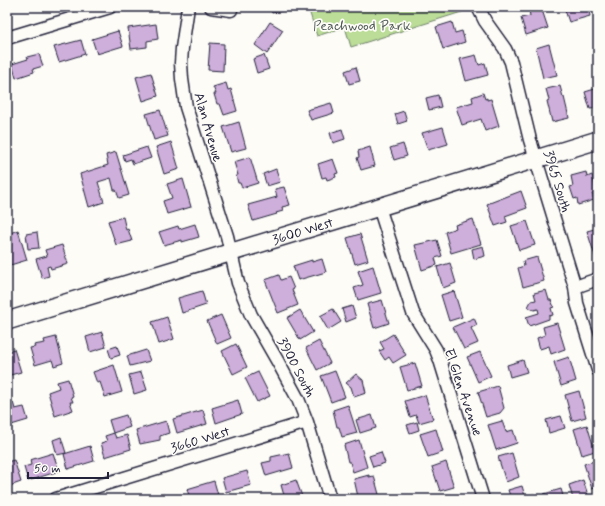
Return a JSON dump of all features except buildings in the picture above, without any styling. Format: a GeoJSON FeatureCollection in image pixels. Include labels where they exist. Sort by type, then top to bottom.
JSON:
{"type":"FeatureCollection","features":[{"type":"Feature","properties":{"kind":"street"},"geometry":{"type":"LineString","coordinates":[[7,38],[110,7]]}},
{"type":"Feature","properties":{"kind":"street","name":"Alan Avenue"},"geometry":{"type":"LineString","coordinates":[[188,7],[182,56],[183,93],[230,253]]}},
{"type":"Feature","properties":{"kind":"street"},"geometry":{"type":"LineString","coordinates":[[211,7],[231,10]]}},
{"type":"Feature","properties":{"kind":"street","name":"3965 South"},"geometry":{"type":"LineString","coordinates":[[478,7],[485,21],[505,50],[511,62],[528,134],[598,370]]}},
{"type":"Feature","properties":{"kind":"street","name":"3600 West"},"geometry":{"type":"LineString","coordinates":[[7,321],[598,140]]}},
{"type":"Feature","properties":{"kind":"street","name":"El Glen Avenue"},"geometry":{"type":"LineString","coordinates":[[379,207],[413,313],[436,350],[440,360],[483,499]]}},
{"type":"Feature","properties":{"kind":"street","name":"3900 South"},"geometry":{"type":"LineString","coordinates":[[230,253],[238,283],[248,309],[298,399],[307,422],[330,499]]}},
{"type":"Feature","properties":{"kind":"street"},"geometry":{"type":"LineString","coordinates":[[574,287],[598,280]]}},
{"type":"Feature","properties":{"kind":"street","name":"3660 West"},"geometry":{"type":"LineString","coordinates":[[56,499],[307,422]]}},
{"type":"Feature","properties":{"kind":"green space","name":"Peachwood Park"},"geometry":{"type":"Polygon","coordinates":[[[308,7],[466,7],[468,10],[351,47],[345,27],[317,36],[308,7]]]}}]}
